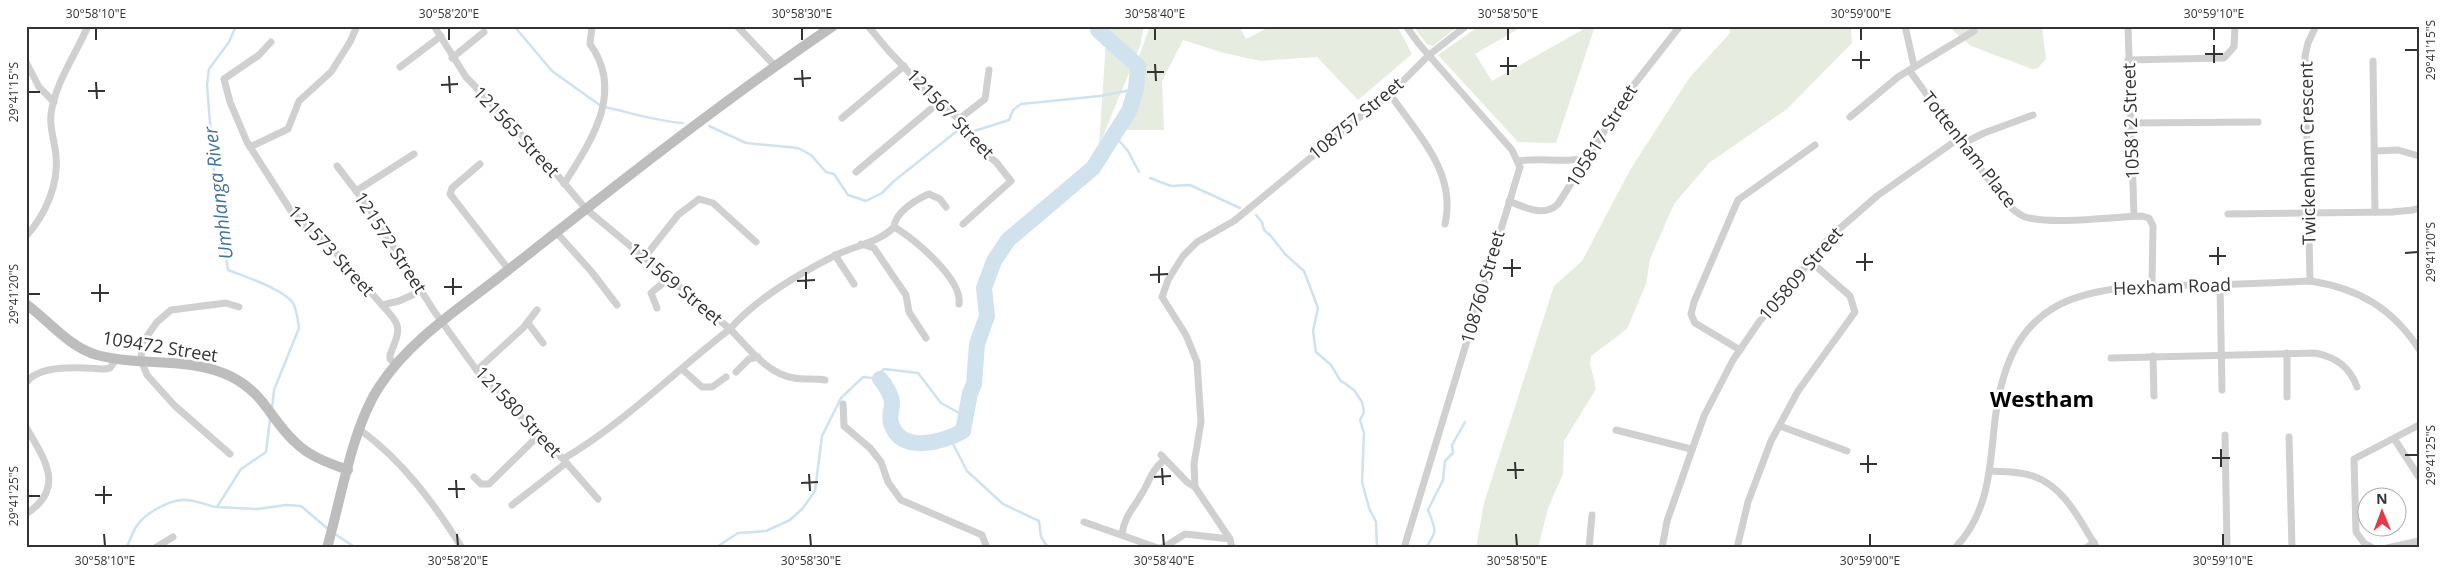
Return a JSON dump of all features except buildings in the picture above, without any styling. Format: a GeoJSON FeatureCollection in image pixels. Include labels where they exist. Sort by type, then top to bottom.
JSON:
{"type":"FeatureCollection","features":[{"type":"Feature","properties":{"kind":"street"},"geometry":{"type":"LineString","coordinates":[[26,236],[46,205],[57,174],[51,114],[54,102],[88,26]]}},
{"type":"Feature","properties":{"kind":"street"},"geometry":{"type":"LineString","coordinates":[[250,147],[288,129],[299,101],[331,72],[347,48],[357,26]]}},
{"type":"Feature","properties":{"kind":"street","name":"121565 Street"},"geometry":{"type":"LineString","coordinates":[[434,26],[452,58],[466,77],[536,150],[586,209]]}},
{"type":"Feature","properties":{"kind":"street"},"geometry":{"type":"LineString","coordinates":[[564,184],[600,118],[604,97],[604,75],[600,58],[590,44],[592,26]]}},
{"type":"Feature","properties":{"kind":"street"},"geometry":{"type":"LineString","coordinates":[[737,26],[775,66]]}},
{"type":"Feature","properties":{"kind":"street"},"geometry":{"type":"LineString","coordinates":[[327,548],[359,429],[378,389],[395,364],[442,322],[670,142],[833,26]]}},
{"type":"Feature","properties":{"kind":"street","name":"121567 Street"},"geometry":{"type":"LineString","coordinates":[[868,26],[938,102],[959,119],[976,145],[996,162],[1011,181],[963,224]]}},
{"type":"Feature","properties":{"kind":"street"},"geometry":{"type":"LineString","coordinates":[[1406,26],[1512,150],[1519,161],[1539,158],[1572,160],[1588,157]]}},
{"type":"Feature","properties":{"kind":"street","name":"108757 Street"},"geometry":{"type":"LineString","coordinates":[[1195,486],[1194,464],[1201,422],[1197,362],[1186,336],[1162,297],[1164,287],[1189,250],[1197,242],[1234,221],[1390,94],[1429,55],[1466,26]]}},
{"type":"Feature","properties":{"kind":"street","name":"105817 Street"},"geometry":{"type":"LineString","coordinates":[[1509,201],[1528,209],[1543,211],[1554,208],[1633,86],[1680,26]]}},
{"type":"Feature","properties":{"kind":"street"},"geometry":{"type":"LineString","coordinates":[[1906,26],[1911,68]]}},
{"type":"Feature","properties":{"kind":"street","name":"105812 Street"},"geometry":{"type":"LineString","coordinates":[[2128,26],[2134,216]]}},
{"type":"Feature","properties":{"kind":"street"},"geometry":{"type":"LineString","coordinates":[[2128,60],[2224,58],[2234,47],[2235,26]]}},
{"type":"Feature","properties":{"kind":"street","name":"Twickenham Crescent"},"geometry":{"type":"LineString","coordinates":[[2310,281],[2305,56],[2308,43],[2316,26]]}},
{"type":"Feature","properties":{"kind":"street"},"geometry":{"type":"LineString","coordinates":[[1850,117],[1911,68],[1974,31]]}},
{"type":"Feature","properties":{"kind":"street"},"geometry":{"type":"LineString","coordinates":[[452,58],[484,32]]}},
{"type":"Feature","properties":{"kind":"street"},"geometry":{"type":"LineString","coordinates":[[400,67],[441,36]]}},
{"type":"Feature","properties":{"kind":"street","name":"121573 Street"},"geometry":{"type":"LineString","coordinates":[[271,42],[259,56],[224,79],[238,122],[250,147],[291,211],[308,229],[328,244],[382,305],[399,301],[421,291]]}},
{"type":"Feature","properties":{"kind":"street"},"geometry":{"type":"LineString","coordinates":[[2373,61],[2375,212]]}},
{"type":"Feature","properties":{"kind":"street"},"geometry":{"type":"LineString","coordinates":[[26,62],[42,91],[54,102]]}},
{"type":"Feature","properties":{"kind":"street"},"geometry":{"type":"LineString","coordinates":[[842,118],[904,66]]}},
{"type":"Feature","properties":{"kind":"street","name":"Tottenham Place"},"geometry":{"type":"LineString","coordinates":[[1911,68],[1960,142],[2004,200],[2024,217],[2051,220],[2134,216]]}},
{"type":"Feature","properties":{"kind":"street"},"geometry":{"type":"LineString","coordinates":[[959,119],[985,98],[989,70]]}},
{"type":"Feature","properties":{"kind":"street"},"geometry":{"type":"LineString","coordinates":[[1390,94],[1432,152],[1446,186],[1448,200],[1445,224]]}},
{"type":"Feature","properties":{"kind":"street"},"geometry":{"type":"LineString","coordinates":[[856,172],[938,102]]}},
{"type":"Feature","properties":{"kind":"street","name":"105809 Street"},"geometry":{"type":"LineString","coordinates":[[1662,548],[1667,521],[1690,449],[1704,416],[1740,350],[1759,322],[1809,260],[1830,237],[1877,196],[1960,142],[2033,115]]}},
{"type":"Feature","properties":{"kind":"street"},"geometry":{"type":"LineString","coordinates":[[2130,123],[2258,122]]}},
{"type":"Feature","properties":{"kind":"street"},"geometry":{"type":"LineString","coordinates":[[1740,350],[1695,322],[1691,314],[1694,302],[1738,200],[1814,145]]}},
{"type":"Feature","properties":{"kind":"street"},"geometry":{"type":"LineString","coordinates":[[2375,150],[2398,150],[2419,156]]}},
{"type":"Feature","properties":{"kind":"street"},"geometry":{"type":"LineString","coordinates":[[356,191],[414,154]]}},
{"type":"Feature","properties":{"kind":"street","name":"108760 Street"},"geometry":{"type":"LineString","coordinates":[[1404,548],[1520,167],[1519,161]]}},
{"type":"Feature","properties":{"kind":"street"},"geometry":{"type":"LineString","coordinates":[[480,164],[452,188],[450,194],[509,270]]}},
{"type":"Feature","properties":{"kind":"street","name":"121572 Street"},"geometry":{"type":"LineString","coordinates":[[337,166],[356,191],[442,322]]}},
{"type":"Feature","properties":{"kind":"street"},"geometry":{"type":"LineString","coordinates":[[946,207],[940,199],[929,194],[918,198],[901,214],[894,227],[919,244],[955,286],[960,297],[958,304]]}},
{"type":"Feature","properties":{"kind":"street"},"geometry":{"type":"LineString","coordinates":[[644,258],[678,215],[699,199],[713,203],[756,242]]}},
{"type":"Feature","properties":{"kind":"street"},"geometry":{"type":"LineString","coordinates":[[2228,214],[2375,212],[2419,208]]}},
{"type":"Feature","properties":{"kind":"street","name":"121569 Street"},"geometry":{"type":"LineString","coordinates":[[586,209],[730,329],[743,314],[835,255],[887,235],[894,227]]}},
{"type":"Feature","properties":{"kind":"street"},"geometry":{"type":"LineString","coordinates":[[2134,216],[2149,218],[2153,226],[2152,285]]}},
{"type":"Feature","properties":{"kind":"street"},"geometry":{"type":"LineString","coordinates":[[556,232],[617,305]]}},
{"type":"Feature","properties":{"kind":"street"},"geometry":{"type":"LineString","coordinates":[[860,244],[874,248],[906,295],[909,312],[926,338]]}},
{"type":"Feature","properties":{"kind":"street"},"geometry":{"type":"LineString","coordinates":[[835,255],[854,284]]}},
{"type":"Feature","properties":{"kind":"street"},"geometry":{"type":"LineString","coordinates":[[1737,548],[1748,502],[1762,463],[1780,426],[1811,372],[1853,318],[1855,312],[1856,307],[1850,296],[1809,260]]}},
{"type":"Feature","properties":{"kind":"street"},"geometry":{"type":"LineString","coordinates":[[657,308],[651,293],[669,278]]}},
{"type":"Feature","properties":{"kind":"street","name":"Hexham Road"},"geometry":{"type":"LineString","coordinates":[[1954,548],[1973,524],[1982,504],[1990,471],[1999,388],[2012,352],[2022,337],[2038,320],[2074,297],[2116,287],[2310,281],[2341,286],[2375,303],[2416,337],[2419,349]]}},
{"type":"Feature","properties":{"kind":"street"},"geometry":{"type":"LineString","coordinates":[[2220,285],[2222,390]]}},
{"type":"Feature","properties":{"kind":"street"},"geometry":{"type":"LineString","coordinates":[[230,454],[175,406],[147,375],[141,360],[142,343],[157,322],[171,310],[226,303],[239,307]]}},
{"type":"Feature","properties":{"kind":"street","name":"109472 Street"},"geometry":{"type":"LineString","coordinates":[[26,304],[61,333],[96,354],[117,358],[198,366],[214,370],[246,385],[264,402],[284,429],[304,450],[328,463],[348,470]]}},
{"type":"Feature","properties":{"kind":"street"},"geometry":{"type":"LineString","coordinates":[[382,305],[399,325],[398,336],[390,355],[390,359],[395,364]]}},
{"type":"Feature","properties":{"kind":"street"},"geometry":{"type":"LineString","coordinates":[[477,370],[528,323],[537,310]]}},
{"type":"Feature","properties":{"kind":"street","name":"121580 Street"},"geometry":{"type":"LineString","coordinates":[[442,322],[452,333],[477,370],[598,499]]}},
{"type":"Feature","properties":{"kind":"street"},"geometry":{"type":"LineString","coordinates":[[528,323],[543,343]]}},
{"type":"Feature","properties":{"kind":"street"},"geometry":{"type":"LineString","coordinates":[[512,506],[564,461],[730,329],[758,357],[777,372],[790,377],[825,380]]}},
{"type":"Feature","properties":{"kind":"street"},"geometry":{"type":"LineString","coordinates":[[2287,353],[2288,397]]}},
{"type":"Feature","properties":{"kind":"street"},"geometry":{"type":"LineString","coordinates":[[2111,358],[2315,353],[2333,358],[2350,372],[2357,387]]}},
{"type":"Feature","properties":{"kind":"street"},"geometry":{"type":"LineString","coordinates":[[2154,356],[2154,396]]}},
{"type":"Feature","properties":{"kind":"street"},"geometry":{"type":"LineString","coordinates":[[736,372],[749,359],[758,357]]}},
{"type":"Feature","properties":{"kind":"street"},"geometry":{"type":"LineString","coordinates":[[26,384],[33,376],[55,369],[105,370],[110,368],[117,358]]}},
{"type":"Feature","properties":{"kind":"street"},"geometry":{"type":"LineString","coordinates":[[682,369],[702,387],[712,387],[726,377]]}},
{"type":"Feature","properties":{"kind":"street"},"geometry":{"type":"LineString","coordinates":[[843,404],[844,426],[870,448],[881,462],[888,482],[901,500],[982,535],[987,548]]}},
{"type":"Feature","properties":{"kind":"street"},"geometry":{"type":"LineString","coordinates":[[2373,548],[2364,543],[2356,532],[2354,460],[2361,454],[2395,440],[2419,425]]}},
{"type":"Feature","properties":{"kind":"street"},"geometry":{"type":"LineString","coordinates":[[1780,426],[1847,451]]}},
{"type":"Feature","properties":{"kind":"street"},"geometry":{"type":"LineString","coordinates":[[26,427],[50,480],[45,498],[26,514]]}},
{"type":"Feature","properties":{"kind":"street"},"geometry":{"type":"LineString","coordinates":[[359,429],[388,451],[415,481],[462,548]]}},
{"type":"Feature","properties":{"kind":"street"},"geometry":{"type":"LineString","coordinates":[[1616,430],[1690,449]]}},
{"type":"Feature","properties":{"kind":"street"},"geometry":{"type":"LineString","coordinates":[[2225,435],[2227,548]]}},
{"type":"Feature","properties":{"kind":"street"},"geometry":{"type":"LineString","coordinates":[[474,477],[481,484],[489,484],[538,436]]}},
{"type":"Feature","properties":{"kind":"street"},"geometry":{"type":"LineString","coordinates":[[2290,438],[2292,548]]}},
{"type":"Feature","properties":{"kind":"street"},"geometry":{"type":"LineString","coordinates":[[2395,440],[2419,478]]}},
{"type":"Feature","properties":{"kind":"street"},"geometry":{"type":"LineString","coordinates":[[1122,534],[1127,515],[1142,494],[1150,475],[1163,457],[1187,482],[1195,486],[1230,539],[1232,548]]}},
{"type":"Feature","properties":{"kind":"street"},"geometry":{"type":"LineString","coordinates":[[1990,471],[2032,476],[2051,485],[2065,499],[2095,545],[2086,548]]}},
{"type":"Feature","properties":{"kind":"street"},"geometry":{"type":"LineString","coordinates":[[1589,548],[1592,515]]}},
{"type":"Feature","properties":{"kind":"street"},"geometry":{"type":"LineString","coordinates":[[1084,522],[1159,548],[1166,546],[1185,534],[1230,539]]}},
{"type":"Feature","properties":{"kind":"street"},"geometry":{"type":"LineString","coordinates":[[155,548],[173,537]]}},
{"type":"Feature","properties":{"kind":"street"},"geometry":{"type":"LineString","coordinates":[[2387,548],[2419,541]]}},
{"type":"Feature","properties":{"kind":"shaded area"},"geometry":{"type":"Polygon","coordinates":[[[1107,26],[1144,26],[1140,46],[1099,146],[1107,26]]]}},
{"type":"Feature","properties":{"kind":"shaded area"},"geometry":{"type":"Polygon","coordinates":[[[1150,26],[1239,26],[1246,39],[1271,26],[1397,26],[1412,54],[1358,100],[1317,57],[1261,61],[1224,53],[1183,40],[1162,81],[1164,130],[1124,130],[1132,114],[1141,85],[1141,66],[1138,59],[1150,26]]]}},
{"type":"Feature","properties":{"kind":"shaded area"},"geometry":{"type":"Polygon","coordinates":[[[1413,26],[1458,26],[1433,46],[1427,44],[1413,26]]]}},
{"type":"Feature","properties":{"kind":"shaded area"},"geometry":{"type":"Polygon","coordinates":[[[1479,26],[1523,26],[1475,54],[1492,81],[1589,26],[1595,26],[1556,143],[1518,142],[1438,55],[1479,26]]]}},
{"type":"Feature","properties":{"kind":"shaded area"},"geometry":{"type":"Polygon","coordinates":[[[1727,26],[1854,26],[1851,30],[1852,43],[1787,109],[1709,163],[1674,204],[1650,259],[1646,284],[1627,329],[1591,356],[1590,363],[1596,389],[1564,441],[1563,474],[1548,508],[1538,548],[1476,548],[1484,503],[1554,286],[1582,261],[1630,170],[1690,77],[1731,32],[1727,26]]]}},
{"type":"Feature","properties":{"kind":"shaded area"},"geometry":{"type":"Polygon","coordinates":[[[1948,26],[2042,26],[2046,59],[2038,68],[2032,69],[1971,46],[1948,26]]]}},
{"type":"Feature","properties":{"kind":"waterway","name":"Umhlanga River"},"geometry":{"type":"LineString","coordinates":[[236,26],[229,42],[209,69],[207,85],[214,174],[228,270],[264,284],[283,294],[290,299],[297,314],[299,328],[274,390],[272,408]]}},
{"type":"Feature","properties":{"kind":"waterway"},"geometry":{"type":"LineString","coordinates":[[514,26],[552,71],[601,106]]}},
{"type":"Feature","properties":{"kind":"waterway","name":"Umhlanga River"},"geometry":{"type":"LineString","coordinates":[[880,379],[892,400],[891,423],[896,433],[903,439],[912,442],[934,442],[963,431],[970,393],[974,384],[977,344],[987,316],[984,288],[994,261],[1008,240],[1093,168],[1129,111],[1136,89],[1138,66],[1098,30],[1098,26]]}},
{"type":"Feature","properties":{"kind":"waterway"},"geometry":{"type":"LineString","coordinates":[[971,132],[1009,120],[1013,110],[1021,104],[1100,96],[1136,89]]}},
{"type":"Feature","properties":{"kind":"waterway"},"geometry":{"type":"LineString","coordinates":[[605,107],[653,119],[683,123]]}},
{"type":"Feature","properties":{"kind":"waterway"},"geometry":{"type":"LineString","coordinates":[[709,126],[746,143],[798,148],[811,155],[826,172],[834,174],[848,195],[866,201],[882,193],[894,181],[957,131],[964,132]]}},
{"type":"Feature","properties":{"kind":"waterway"},"geometry":{"type":"LineString","coordinates":[[1114,135],[1128,151],[1139,172]]}},
{"type":"Feature","properties":{"kind":"waterway"},"geometry":{"type":"LineString","coordinates":[[1150,178],[1171,186],[1190,185],[1240,208]]}},
{"type":"Feature","properties":{"kind":"waterway"},"geometry":{"type":"LineString","coordinates":[[1256,215],[1262,222],[1264,230],[1285,254],[1304,271],[1318,308],[1313,331],[1316,352],[1331,365],[1340,380],[1354,390],[1362,402],[1364,412],[1360,420],[1364,433],[1362,482],[1369,508],[1376,522],[1377,548]]}},
{"type":"Feature","properties":{"kind":"waterway","name":"Umhlanga River"},"geometry":{"type":"LineString","coordinates":[[715,548],[738,533],[766,531],[790,520],[803,508],[815,491],[822,436],[841,398],[863,377],[880,379],[880,373],[884,369],[918,373],[941,403],[961,414],[967,409]]}},
{"type":"Feature","properties":{"kind":"waterway","name":"Umhlanga River"},"geometry":{"type":"LineString","coordinates":[[270,419],[266,452],[241,469],[217,507],[258,509],[286,505],[301,506],[328,529]]}},
{"type":"Feature","properties":{"kind":"waterway"},"geometry":{"type":"LineString","coordinates":[[1426,548],[1434,533],[1433,522],[1428,510],[1443,480],[1445,461],[1453,453],[1452,445],[1465,422]]}},
{"type":"Feature","properties":{"kind":"waterway"},"geometry":{"type":"LineString","coordinates":[[950,438],[967,471],[1003,504],[1039,521],[1041,537],[1047,546],[1056,548]]}},
{"type":"Feature","properties":{"kind":"waterway"},"geometry":{"type":"LineString","coordinates":[[126,548],[135,529],[144,517],[163,506],[176,501],[187,500],[216,507]]}},
{"type":"Feature","properties":{"kind":"waterway","name":"Umhlanga River"},"geometry":{"type":"LineString","coordinates":[[335,534],[356,548]]}},
{"type":"Feature","properties":{"kind":"waterway"},"geometry":{"type":"LineString","coordinates":[[1071,548],[1083,548]]}},
{"type":"Feature","properties":{"kind":"district","name":"Westham"},"geometry":{"type":"Point","coordinates":[2042,399]}}]}
